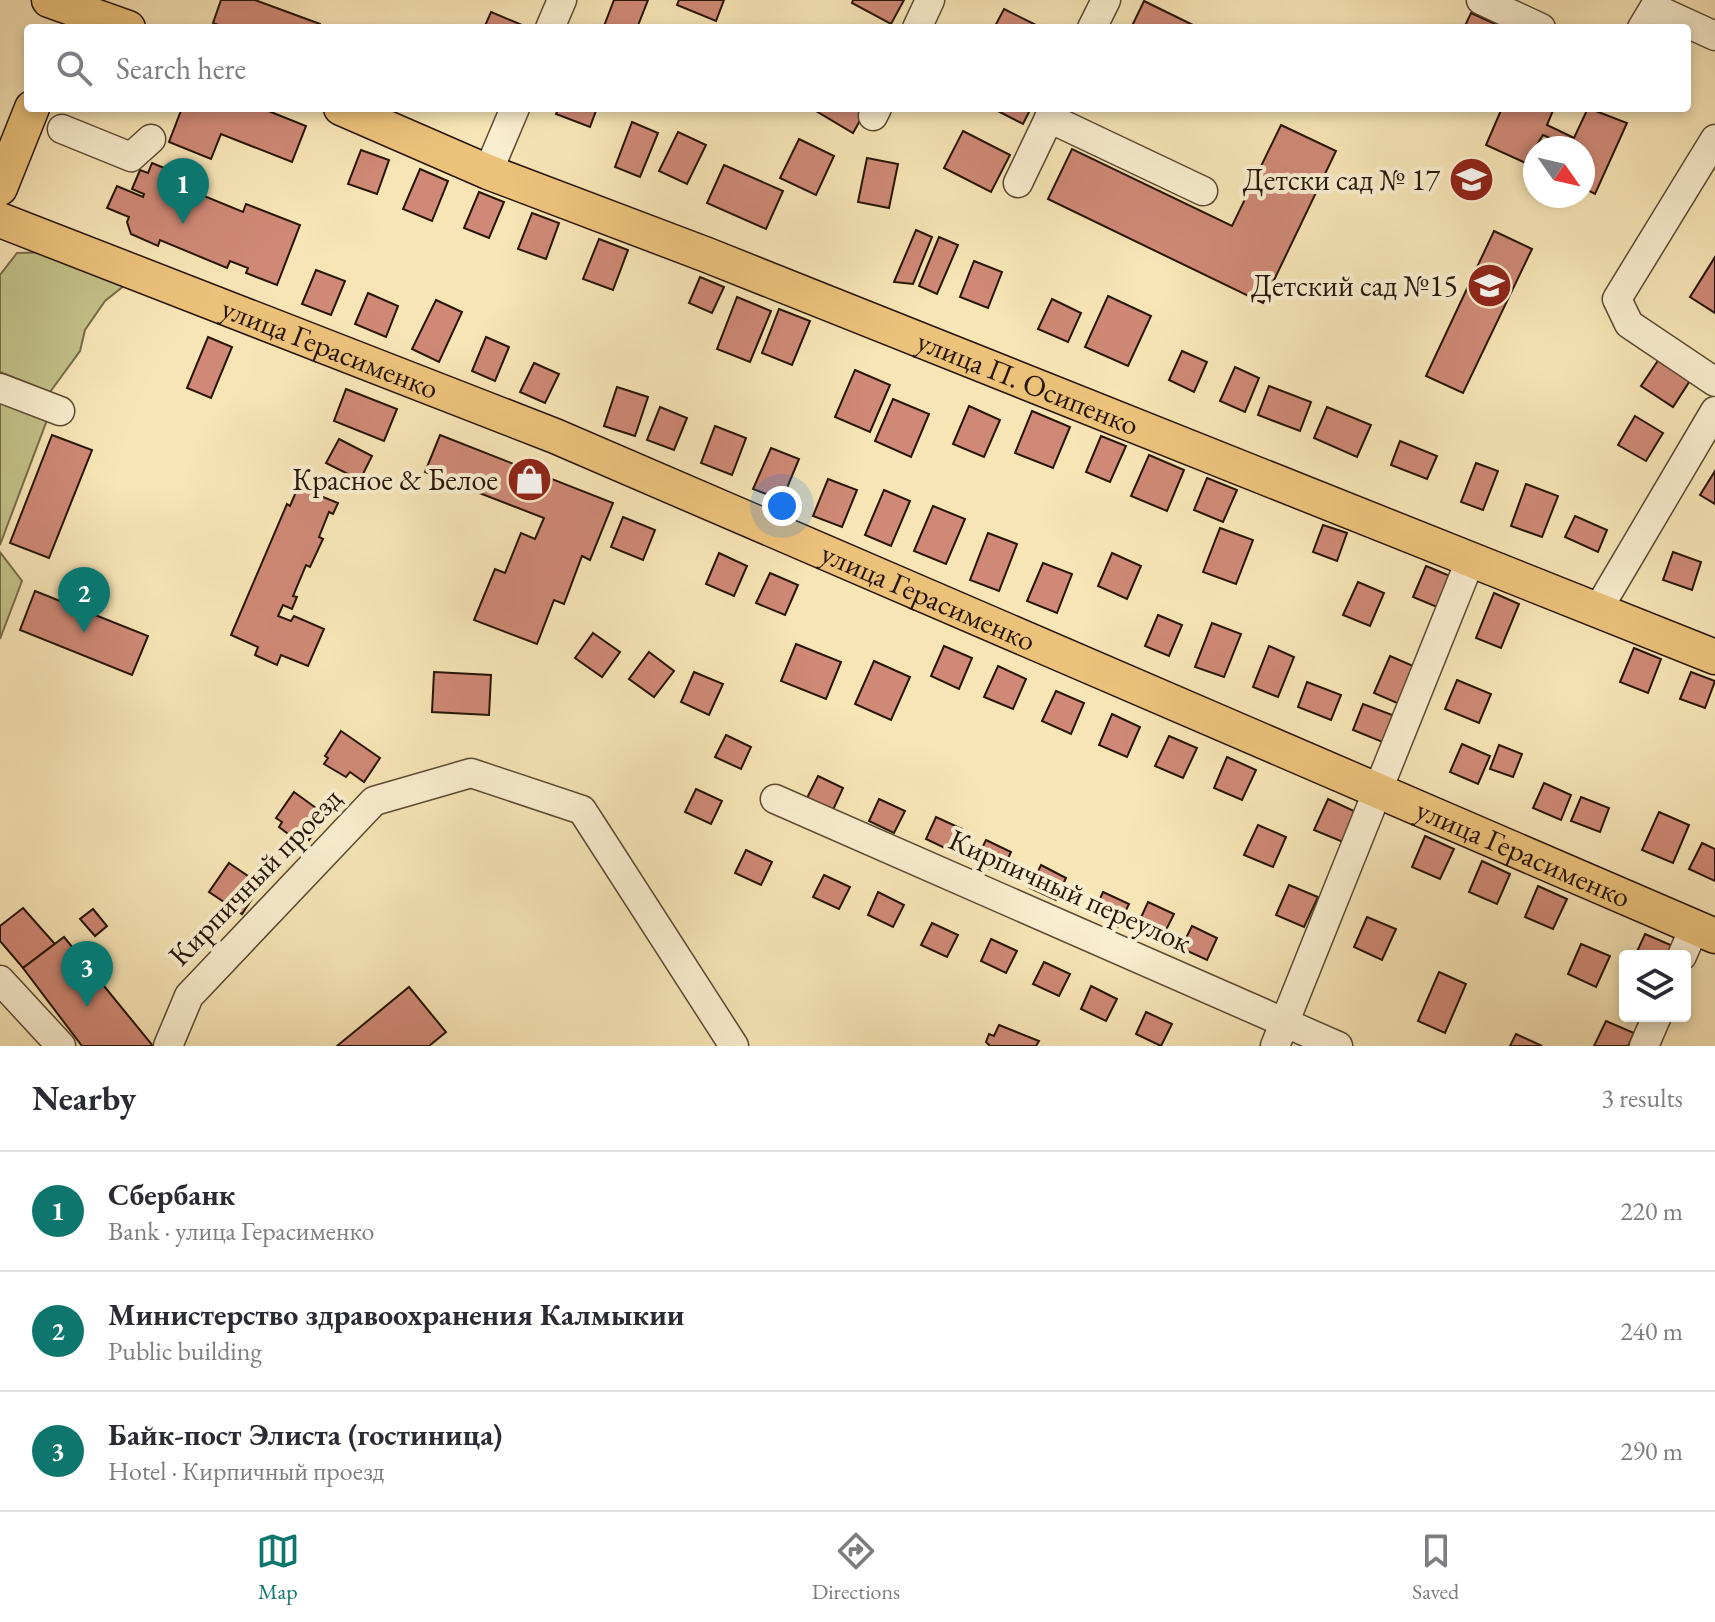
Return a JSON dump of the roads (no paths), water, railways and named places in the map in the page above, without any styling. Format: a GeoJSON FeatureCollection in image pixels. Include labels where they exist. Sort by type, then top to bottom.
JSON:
{"type":"FeatureCollection","features":[{"type":"Feature","properties":{"kind":"main road"},"geometry":{"type":"LineString","coordinates":[[65,9],[115,24]]}},
{"type":"Feature","properties":{"kind":"main road"},"geometry":{"type":"LineString","coordinates":[[4,169],[30,112]]}},
{"type":"Feature","properties":{"kind":"main road","name":"улица П. Осипенко"},"geometry":{"type":"LineString","coordinates":[[350,112],[488,172],[707,255],[1715,657]]}},
{"type":"Feature","properties":{"kind":"main road","name":"улица Герасименко"},"geometry":{"type":"LineString","coordinates":[[0,220],[555,436],[1376,790],[1697,940]]}},
{"type":"Feature","properties":{"kind":"street"},"geometry":{"type":"LineString","coordinates":[[552,24],[562,0]]}},
{"type":"Feature","properties":{"kind":"street"},"geometry":{"type":"LineString","coordinates":[[919,24],[930,0]]}},
{"type":"Feature","properties":{"kind":"street"},"geometry":{"type":"LineString","coordinates":[[1094,24],[1106,0]]}},
{"type":"Feature","properties":{"kind":"street"},"geometry":{"type":"LineString","coordinates":[[1481,0],[1532,24]]}},
{"type":"Feature","properties":{"kind":"street"},"geometry":{"type":"LineString","coordinates":[[1644,24],[1654,8],[1689,24]]}},
{"type":"Feature","properties":{"kind":"street"},"geometry":{"type":"LineString","coordinates":[[1691,25],[1715,36]]}},
{"type":"Feature","properties":{"kind":"street"},"geometry":{"type":"LineString","coordinates":[[488,172],[513,112]]}},
{"type":"Feature","properties":{"kind":"street"},"geometry":{"type":"LineString","coordinates":[[1018,183],[1052,113],[1203,191]]}},
{"type":"Feature","properties":{"kind":"street"},"geometry":{"type":"LineString","coordinates":[[62,129],[131,157],[151,139]]}},
{"type":"Feature","properties":{"kind":"street"},"geometry":{"type":"LineString","coordinates":[[1715,139],[1617,299],[1629,324],[1715,382]]}},
{"type":"Feature","properties":{"kind":"street"},"geometry":{"type":"LineString","coordinates":[[0,388],[60,411]]}},
{"type":"Feature","properties":{"kind":"street"},"geometry":{"type":"LineString","coordinates":[[1597,611],[1715,411]]}},
{"type":"Feature","properties":{"kind":"street"},"geometry":{"type":"LineString","coordinates":[[1279,1034],[1470,561]]}},
{"type":"Feature","properties":{"kind":"street","name":"Кирпичный проезд"},"geometry":{"type":"LineString","coordinates":[[168,1046],[189,996],[374,801],[471,773],[582,810],[734,1046]]}},
{"type":"Feature","properties":{"kind":"street","name":"Кирпичный переулок"},"geometry":{"type":"LineString","coordinates":[[775,799],[1279,1034],[1338,1046]]}},
{"type":"Feature","properties":{"kind":"street"},"geometry":{"type":"LineString","coordinates":[[0,980],[61,1046]]}},
{"type":"Feature","properties":{"kind":"street"},"geometry":{"type":"LineString","coordinates":[[1644,1046],[1654,1022]]}},
{"type":"Feature","properties":{"kind":"place","name":"Детски сад № 17"},"geometry":{"type":"Point","coordinates":[1471,180]}},
{"type":"Feature","properties":{"kind":"place","name":"Сбербанк"},"geometry":{"type":"Point","coordinates":[183,224]}},
{"type":"Feature","properties":{"kind":"place","name":"Детский сад №15"},"geometry":{"type":"Point","coordinates":[1489,286]}},
{"type":"Feature","properties":{"kind":"place","name":"Красное & Белое"},"geometry":{"type":"Point","coordinates":[529,480]}},
{"type":"Feature","properties":{"kind":"place","name":"Министерство здравоохранения Калмыкии"},"geometry":{"type":"Point","coordinates":[84,633]}},
{"type":"Feature","properties":{"kind":"place","name":"Байк-пост Элиста (гостиница)"},"geometry":{"type":"Point","coordinates":[87,1007]}}]}
